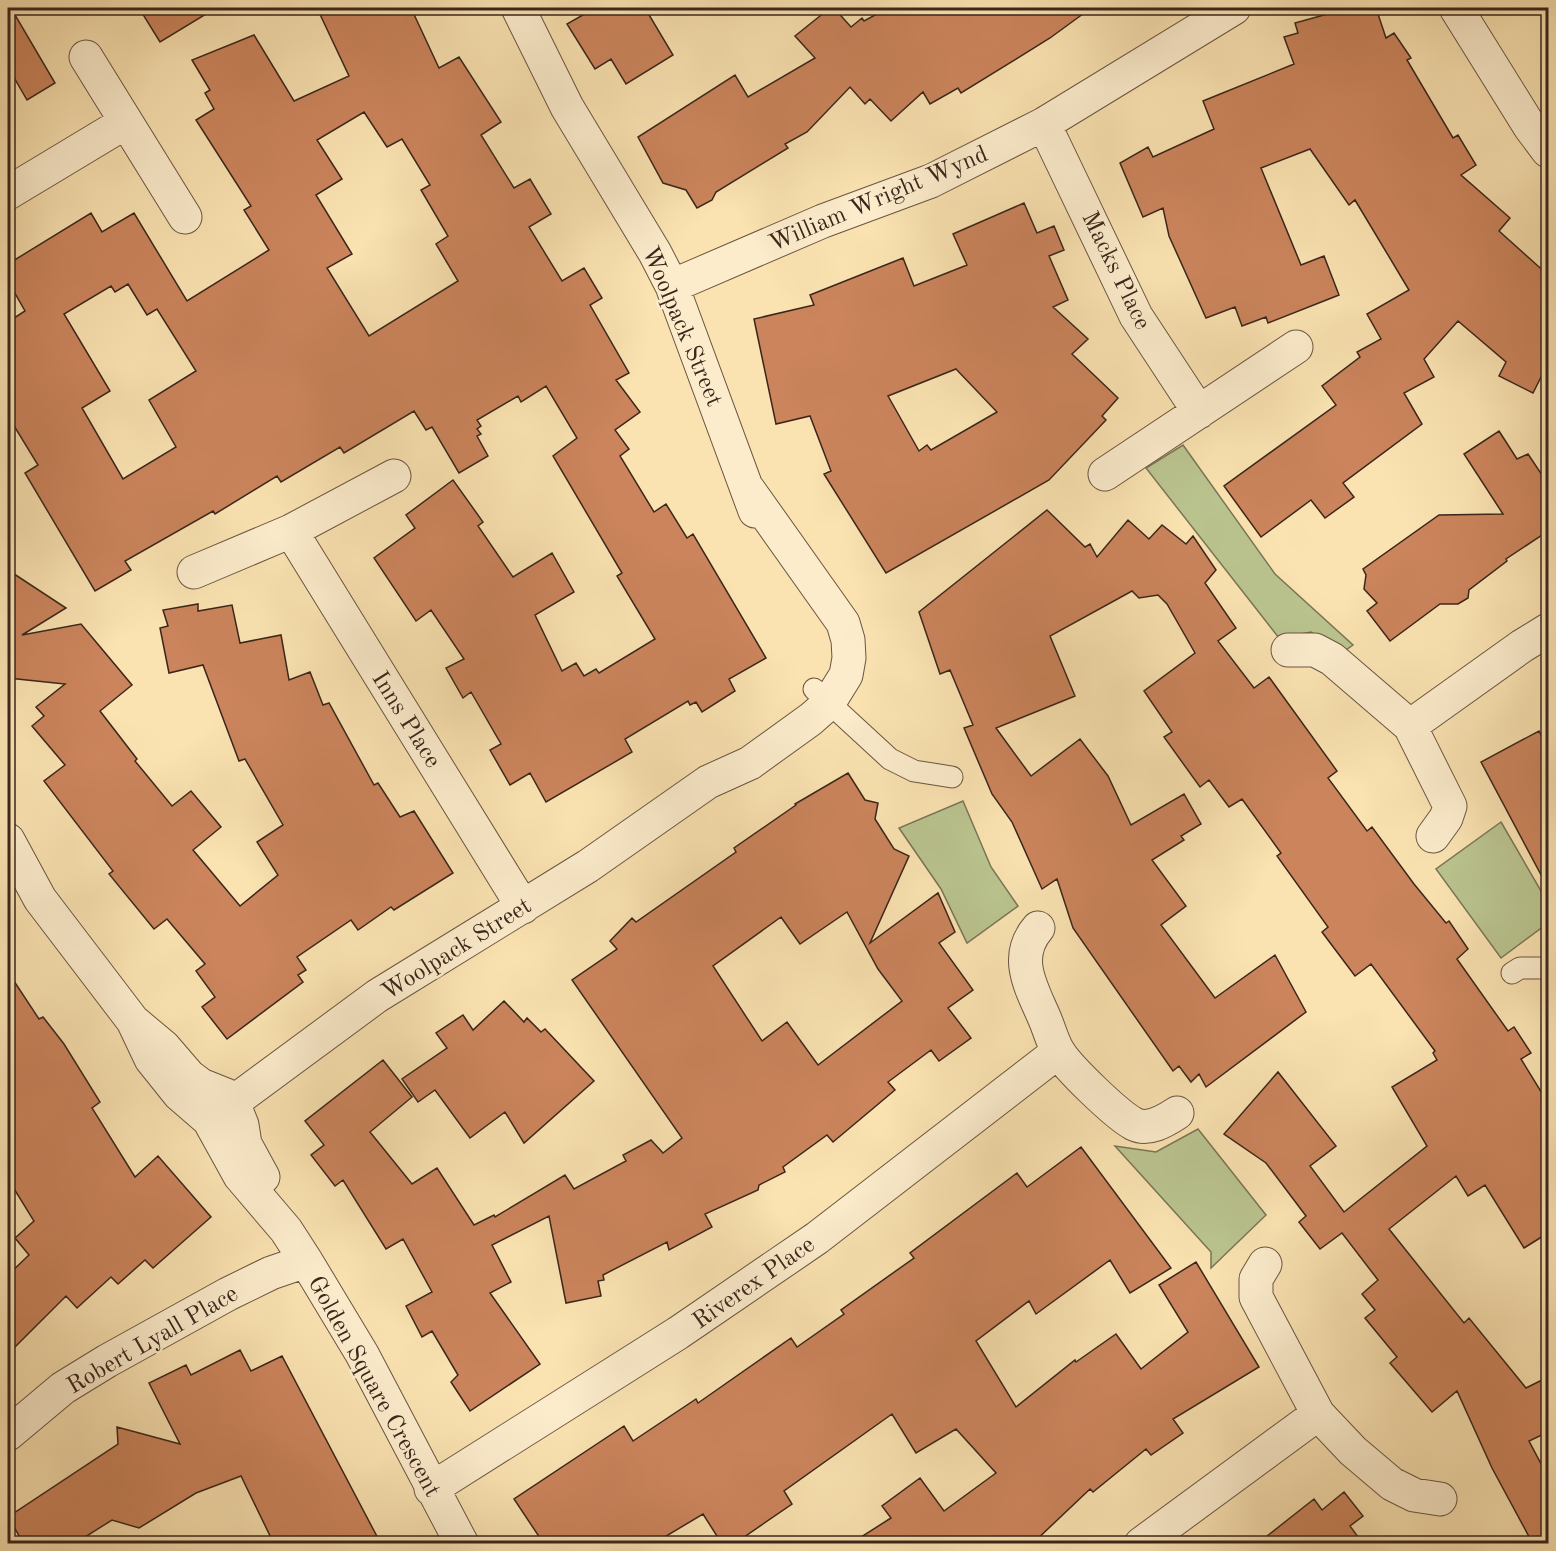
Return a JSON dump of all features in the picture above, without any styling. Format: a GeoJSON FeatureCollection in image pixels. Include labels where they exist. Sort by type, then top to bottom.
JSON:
{"type":"FeatureCollection","features":[{"type":"Feature","properties":{"kind":"street","name":"Woolpack Street"},"geometry":{"type":"LineString","coordinates":[[221,1111],[377,996],[523,907],[623,842],[708,782],[750,762],[811,719],[821,697],[846,675],[849,658],[848,640],[843,623],[748,489],[672,286],[655,253],[567,107],[496,8]]}},
{"type":"Feature","properties":{"kind":"street","name":"Woolpack Street"},"geometry":{"type":"LineString","coordinates":[[518,8],[567,107]]}},
{"type":"Feature","properties":{"kind":"street","name":"William Wright Wynd"},"geometry":{"type":"LineString","coordinates":[[672,286],[823,221],[931,181],[1044,124],[1234,8]]}},
{"type":"Feature","properties":{"kind":"street"},"geometry":{"type":"LineString","coordinates":[[1456,8],[1530,127],[1548,151]]}},
{"type":"Feature","properties":{"kind":"street"},"geometry":{"type":"LineString","coordinates":[[86,57],[185,217]]}},
{"type":"Feature","properties":{"kind":"street"},"geometry":{"type":"LineString","coordinates":[[8,193],[126,122]]}},
{"type":"Feature","properties":{"kind":"street","name":"Macks Place"},"geometry":{"type":"LineString","coordinates":[[1044,124],[1136,316],[1199,412]]}},
{"type":"Feature","properties":{"kind":"street"},"geometry":{"type":"LineString","coordinates":[[1105,474],[1296,347]]}},
{"type":"Feature","properties":{"kind":"street"},"geometry":{"type":"LineString","coordinates":[[194,572],[291,531],[394,476]]}},
{"type":"Feature","properties":{"kind":"street","name":"Inns Place"},"geometry":{"type":"LineString","coordinates":[[291,531],[523,907]]}},
{"type":"Feature","properties":{"kind":"street"},"geometry":{"type":"LineString","coordinates":[[1410,726],[1548,630]]}},
{"type":"Feature","properties":{"kind":"street"},"geometry":{"type":"LineString","coordinates":[[1288,650],[1315,650],[1332,658],[1410,726],[1450,806],[1446,818],[1433,836]]}},
{"type":"Feature","properties":{"kind":"street","name":"Golden Square Crescent"},"geometry":{"type":"LineString","coordinates":[[8,840],[40,899],[133,1021],[151,1059],[164,1076],[192,1107],[221,1111],[240,1176],[286,1230],[306,1261],[362,1354],[431,1489],[462,1544]]}},
{"type":"Feature","properties":{"kind":"street","name":"Golden Square Crescent"},"geometry":{"type":"LineString","coordinates":[[8,871],[40,899]]}},
{"type":"Feature","properties":{"kind":"street"},"geometry":{"type":"LineString","coordinates":[[1038,928],[1030,937],[1025,956],[1027,981],[1058,1052],[1089,1087],[1135,1124],[1152,1125],[1177,1113]]}},
{"type":"Feature","properties":{"kind":"street","name":"Riverex Place"},"geometry":{"type":"LineString","coordinates":[[431,1489],[678,1333],[817,1238],[1058,1052]]}},
{"type":"Feature","properties":{"kind":"street","name":"Robert Lyall Place"},"geometry":{"type":"LineString","coordinates":[[8,1434],[63,1388],[117,1355],[228,1294],[272,1273],[306,1261]]}},
{"type":"Feature","properties":{"kind":"street"},"geometry":{"type":"LineString","coordinates":[[1264,1264],[1256,1279],[1257,1297],[1318,1414],[1353,1451],[1392,1484],[1414,1495],[1440,1499]]}},
{"type":"Feature","properties":{"kind":"street"},"geometry":{"type":"LineString","coordinates":[[1141,1544],[1318,1414]]}},
{"type":"Feature","properties":{"kind":"lane"},"geometry":{"type":"LineString","coordinates":[[821,697],[890,759],[914,771],[952,777]]}},
{"type":"Feature","properties":{"kind":"lane"},"geometry":{"type":"LineString","coordinates":[[1512,973],[1520,968],[1548,968]]}},
{"type":"Feature","properties":{"kind":"green space"},"geometry":{"type":"Polygon","coordinates":[[[1183,445],[1275,574],[1353,645],[1343,652],[1311,632],[1279,638],[1146,468],[1183,445]]]}},
{"type":"Feature","properties":{"kind":"green space"},"geometry":{"type":"Polygon","coordinates":[[[963,801],[991,867],[1018,906],[967,943],[941,889],[899,828],[963,801]]]}},
{"type":"Feature","properties":{"kind":"green space"},"geometry":{"type":"Polygon","coordinates":[[[1501,822],[1548,903],[1548,923],[1501,958],[1436,869],[1501,822]]]}},
{"type":"Feature","properties":{"kind":"green space"},"geometry":{"type":"Polygon","coordinates":[[[1198,1129],[1266,1215],[1211,1268],[1211,1252],[1115,1146],[1156,1152],[1198,1129]]]}},
{"type":"Feature","properties":{"kind":"building"},"geometry":{"type":"Polygon","coordinates":[[[8,8],[11,8],[55,83],[27,100],[8,67],[8,8]]]}},
{"type":"Feature","properties":{"kind":"building"},"geometry":{"type":"Polygon","coordinates":[[[139,8],[216,8],[160,42],[139,8]]]}},
{"type":"Feature","properties":{"kind":"building"},"geometry":{"type":"Polygon","coordinates":[[[317,8],[411,8],[439,68],[459,57],[501,122],[481,135],[514,188],[530,179],[551,214],[529,227],[562,281],[584,268],[602,298],[590,305],[629,373],[616,380],[640,412],[615,430],[629,449],[620,456],[654,512],[666,504],[687,538],[693,534],[766,658],[729,679],[735,691],[702,712],[696,702],[690,705],[688,701],[625,739],[632,752],[546,802],[530,773],[510,785],[490,750],[501,744],[471,692],[463,698],[446,668],[464,659],[431,610],[416,621],[374,558],[415,528],[406,515],[453,480],[483,522],[478,526],[513,577],[552,553],[574,592],[535,615],[562,671],[576,663],[584,676],[596,669],[599,673],[655,639],[617,576],[622,573],[553,456],[577,438],[546,386],[521,402],[518,396],[477,420],[481,426],[477,429],[481,434],[477,436],[488,456],[459,473],[432,427],[426,430],[414,411],[344,453],[340,447],[281,482],[277,476],[215,514],[213,511],[125,561],[131,570],[95,591],[25,473],[38,465],[8,416],[8,322],[25,311],[8,281],[8,264],[91,213],[102,232],[134,213],[187,301],[269,250],[244,210],[251,206],[196,120],[214,109],[205,93],[210,90],[192,60],[254,35],[294,101],[349,76],[317,8]],[[364,112],[317,140],[342,179],[316,195],[352,254],[327,268],[369,336],[458,281],[436,244],[448,236],[421,190],[430,185],[402,139],[387,147],[364,112]],[[128,284],[115,292],[111,286],[64,314],[110,391],[82,408],[123,479],[176,447],[149,400],[196,371],[157,309],[147,315],[128,284]]]}},
{"type":"Feature","properties":{"kind":"building"},"geometry":{"type":"Polygon","coordinates":[[[595,8],[645,8],[673,55],[626,84],[611,59],[595,69],[567,24],[595,8]]]}},
{"type":"Feature","properties":{"kind":"building"},"geometry":{"type":"Polygon","coordinates":[[[830,8],[834,8],[851,27],[862,18],[864,21],[888,8],[1091,8],[1050,38],[961,93],[958,88],[930,104],[923,92],[891,121],[870,99],[865,104],[850,87],[807,132],[785,144],[788,148],[716,192],[712,200],[697,208],[686,190],[663,183],[638,137],[735,75],[748,97],[815,58],[795,36],[830,8]]]}},
{"type":"Feature","properties":{"kind":"building"},"geometry":{"type":"Polygon","coordinates":[[[1349,8],[1376,8],[1386,38],[1394,33],[1411,58],[1407,60],[1453,138],[1458,135],[1476,165],[1461,175],[1510,218],[1499,231],[1548,275],[1548,363],[1533,393],[1499,376],[1506,362],[1458,321],[1424,359],[1434,377],[1404,393],[1422,424],[1343,483],[1354,497],[1325,518],[1311,500],[1261,537],[1224,486],[1336,405],[1322,386],[1360,357],[1357,352],[1381,339],[1367,314],[1409,290],[1355,200],[1349,205],[1310,149],[1261,168],[1301,265],[1324,256],[1339,295],[1268,323],[1266,317],[1242,326],[1235,307],[1206,318],[1169,236],[1163,208],[1143,217],[1120,163],[1148,147],[1153,157],[1214,129],[1203,101],[1294,64],[1284,37],[1298,33],[1295,23],[1349,8]]]}},
{"type":"Feature","properties":{"kind":"building"},"geometry":{"type":"Polygon","coordinates":[[[1024,203],[1037,233],[1054,226],[1064,250],[1049,256],[1068,300],[1053,307],[1088,339],[1072,354],[1118,398],[1102,416],[1106,420],[1049,480],[886,573],[824,474],[831,471],[810,416],[776,424],[754,319],[814,305],[810,295],[903,258],[914,286],[967,265],[953,234],[1024,203]],[[956,369],[888,396],[919,451],[927,445],[931,450],[997,412],[956,369]]]}},
{"type":"Feature","properties":{"kind":"building"},"geometry":{"type":"Polygon","coordinates":[[[1499,431],[1517,459],[1528,454],[1548,484],[1548,531],[1506,559],[1507,561],[1469,590],[1468,598],[1458,604],[1440,604],[1390,641],[1367,611],[1377,603],[1364,589],[1366,575],[1363,569],[1439,515],[1503,514],[1464,454],[1499,431]]]}},
{"type":"Feature","properties":{"kind":"building"},"geometry":{"type":"Polygon","coordinates":[[[1047,510],[1085,547],[1090,544],[1097,557],[1128,520],[1149,539],[1162,525],[1186,544],[1193,536],[1216,570],[1205,583],[1236,628],[1218,641],[1254,688],[1269,677],[1337,771],[1328,778],[1367,831],[1372,827],[1414,884],[1446,923],[1449,921],[1468,949],[1457,959],[1508,1031],[1514,1027],[1531,1053],[1521,1059],[1548,1103],[1548,1233],[1524,1248],[1485,1185],[1468,1196],[1456,1176],[1389,1229],[1464,1323],[1469,1318],[1526,1388],[1548,1377],[1548,1432],[1529,1441],[1548,1477],[1548,1544],[1533,1544],[1492,1468],[1457,1391],[1432,1412],[1390,1363],[1397,1357],[1365,1318],[1375,1310],[1362,1294],[1378,1280],[1342,1233],[1320,1249],[1299,1222],[1306,1216],[1266,1163],[1224,1134],[1278,1072],[1336,1146],[1310,1166],[1344,1212],[1427,1146],[1392,1087],[1437,1060],[1433,1053],[1435,1051],[1371,964],[1355,976],[1322,932],[1328,927],[1277,856],[1281,853],[1242,799],[1229,807],[1209,780],[1200,787],[1164,737],[1172,732],[1144,691],[1195,653],[1167,604],[1158,595],[1139,598],[1132,591],[1050,636],[1075,696],[996,728],[1031,776],[1080,739],[1108,776],[1131,825],[1184,794],[1201,824],[1181,836],[1184,840],[1152,860],[1186,906],[1161,925],[1215,998],[1275,955],[1306,1012],[1206,1087],[1199,1074],[1191,1082],[1179,1066],[1173,1071],[1073,928],[1057,879],[1042,889],[1012,822],[992,794],[964,728],[973,725],[950,670],[940,674],[919,612],[1047,510]]]}},
{"type":"Feature","properties":{"kind":"building"},"geometry":{"type":"Polygon","coordinates":[[[8,570],[66,608],[22,635],[81,624],[132,685],[100,711],[137,759],[135,761],[172,806],[191,791],[221,827],[193,850],[240,906],[278,875],[257,842],[283,825],[245,759],[239,761],[203,665],[169,673],[160,628],[168,626],[163,610],[198,604],[198,611],[232,605],[240,643],[281,635],[289,680],[310,672],[323,705],[329,703],[374,785],[378,783],[400,817],[414,811],[453,873],[394,910],[391,907],[358,930],[351,920],[297,957],[306,970],[298,975],[303,982],[227,1039],[202,1007],[215,997],[196,971],[205,964],[167,919],[154,929],[109,874],[113,871],[44,781],[65,765],[32,726],[44,716],[36,707],[65,684],[8,678],[8,570]]]}},
{"type":"Feature","properties":{"kind":"building"},"geometry":{"type":"Polygon","coordinates":[[[1539,731],[1548,749],[1548,888],[1481,762],[1539,731]]]}},
{"type":"Feature","properties":{"kind":"building"},"geometry":{"type":"Polygon","coordinates":[[[848,773],[865,800],[878,803],[875,819],[894,849],[909,856],[870,943],[938,893],[955,932],[939,943],[973,990],[948,1008],[971,1038],[939,1061],[931,1050],[888,1082],[895,1090],[833,1142],[827,1135],[783,1167],[785,1172],[759,1185],[758,1190],[705,1214],[712,1227],[669,1250],[667,1242],[603,1275],[604,1280],[598,1281],[601,1296],[566,1303],[549,1216],[492,1245],[511,1282],[490,1293],[540,1364],[470,1411],[451,1382],[458,1375],[432,1331],[422,1337],[406,1306],[432,1292],[403,1239],[386,1249],[343,1180],[335,1186],[311,1155],[324,1145],[305,1121],[383,1060],[412,1097],[370,1132],[412,1184],[437,1168],[474,1225],[494,1215],[495,1217],[565,1175],[574,1189],[626,1161],[623,1155],[651,1140],[663,1153],[682,1138],[572,980],[617,949],[610,941],[632,918],[636,922],[736,852],[734,848],[795,804],[848,773]],[[847,912],[800,944],[781,917],[713,966],[762,1041],[787,1022],[818,1065],[902,1001],[878,969],[847,912]]]}},
{"type":"Feature","properties":{"kind":"building"},"geometry":{"type":"Polygon","coordinates":[[[8,972],[39,1019],[43,1017],[64,1044],[100,1102],[92,1108],[135,1177],[158,1156],[211,1217],[153,1268],[145,1260],[118,1284],[111,1277],[77,1308],[66,1296],[8,1354],[8,1275],[29,1255],[15,1238],[34,1221],[8,1179],[8,972]]]}},
{"type":"Feature","properties":{"kind":"building"},"geometry":{"type":"Polygon","coordinates":[[[504,1001],[524,1022],[527,1018],[541,1032],[545,1029],[594,1081],[524,1143],[505,1112],[470,1138],[435,1090],[418,1102],[402,1079],[447,1048],[436,1033],[463,1015],[473,1030],[504,1001]]]}},
{"type":"Feature","properties":{"kind":"building"},"geometry":{"type":"Polygon","coordinates":[[[1081,1147],[1171,1268],[1130,1293],[1110,1260],[1036,1314],[1029,1301],[976,1341],[1016,1407],[1075,1360],[1076,1362],[1116,1334],[1141,1369],[1188,1332],[1159,1285],[1196,1262],[1259,1367],[1173,1419],[1183,1433],[1151,1455],[1146,1449],[1093,1492],[1090,1489],[1032,1544],[850,1544],[891,1518],[882,1506],[920,1478],[944,1511],[996,1473],[956,1429],[916,1453],[892,1414],[784,1491],[792,1504],[734,1544],[722,1544],[703,1514],[653,1544],[544,1544],[514,1499],[624,1426],[633,1441],[696,1399],[698,1403],[791,1338],[797,1347],[844,1314],[841,1310],[914,1258],[910,1253],[1017,1173],[1027,1187],[1081,1147]]]}},
{"type":"Feature","properties":{"kind":"building"},"geometry":{"type":"Polygon","coordinates":[[[240,1350],[251,1371],[282,1356],[381,1544],[274,1544],[241,1476],[196,1493],[139,1528],[112,1520],[74,1544],[24,1544],[8,1517],[118,1444],[117,1427],[180,1444],[149,1383],[186,1365],[191,1375],[240,1350]]]}},
{"type":"Feature","properties":{"kind":"building"},"geometry":{"type":"Polygon","coordinates":[[[1344,1492],[1363,1516],[1350,1526],[1363,1544],[1257,1544],[1314,1499],[1322,1510],[1344,1492]]]}}]}
